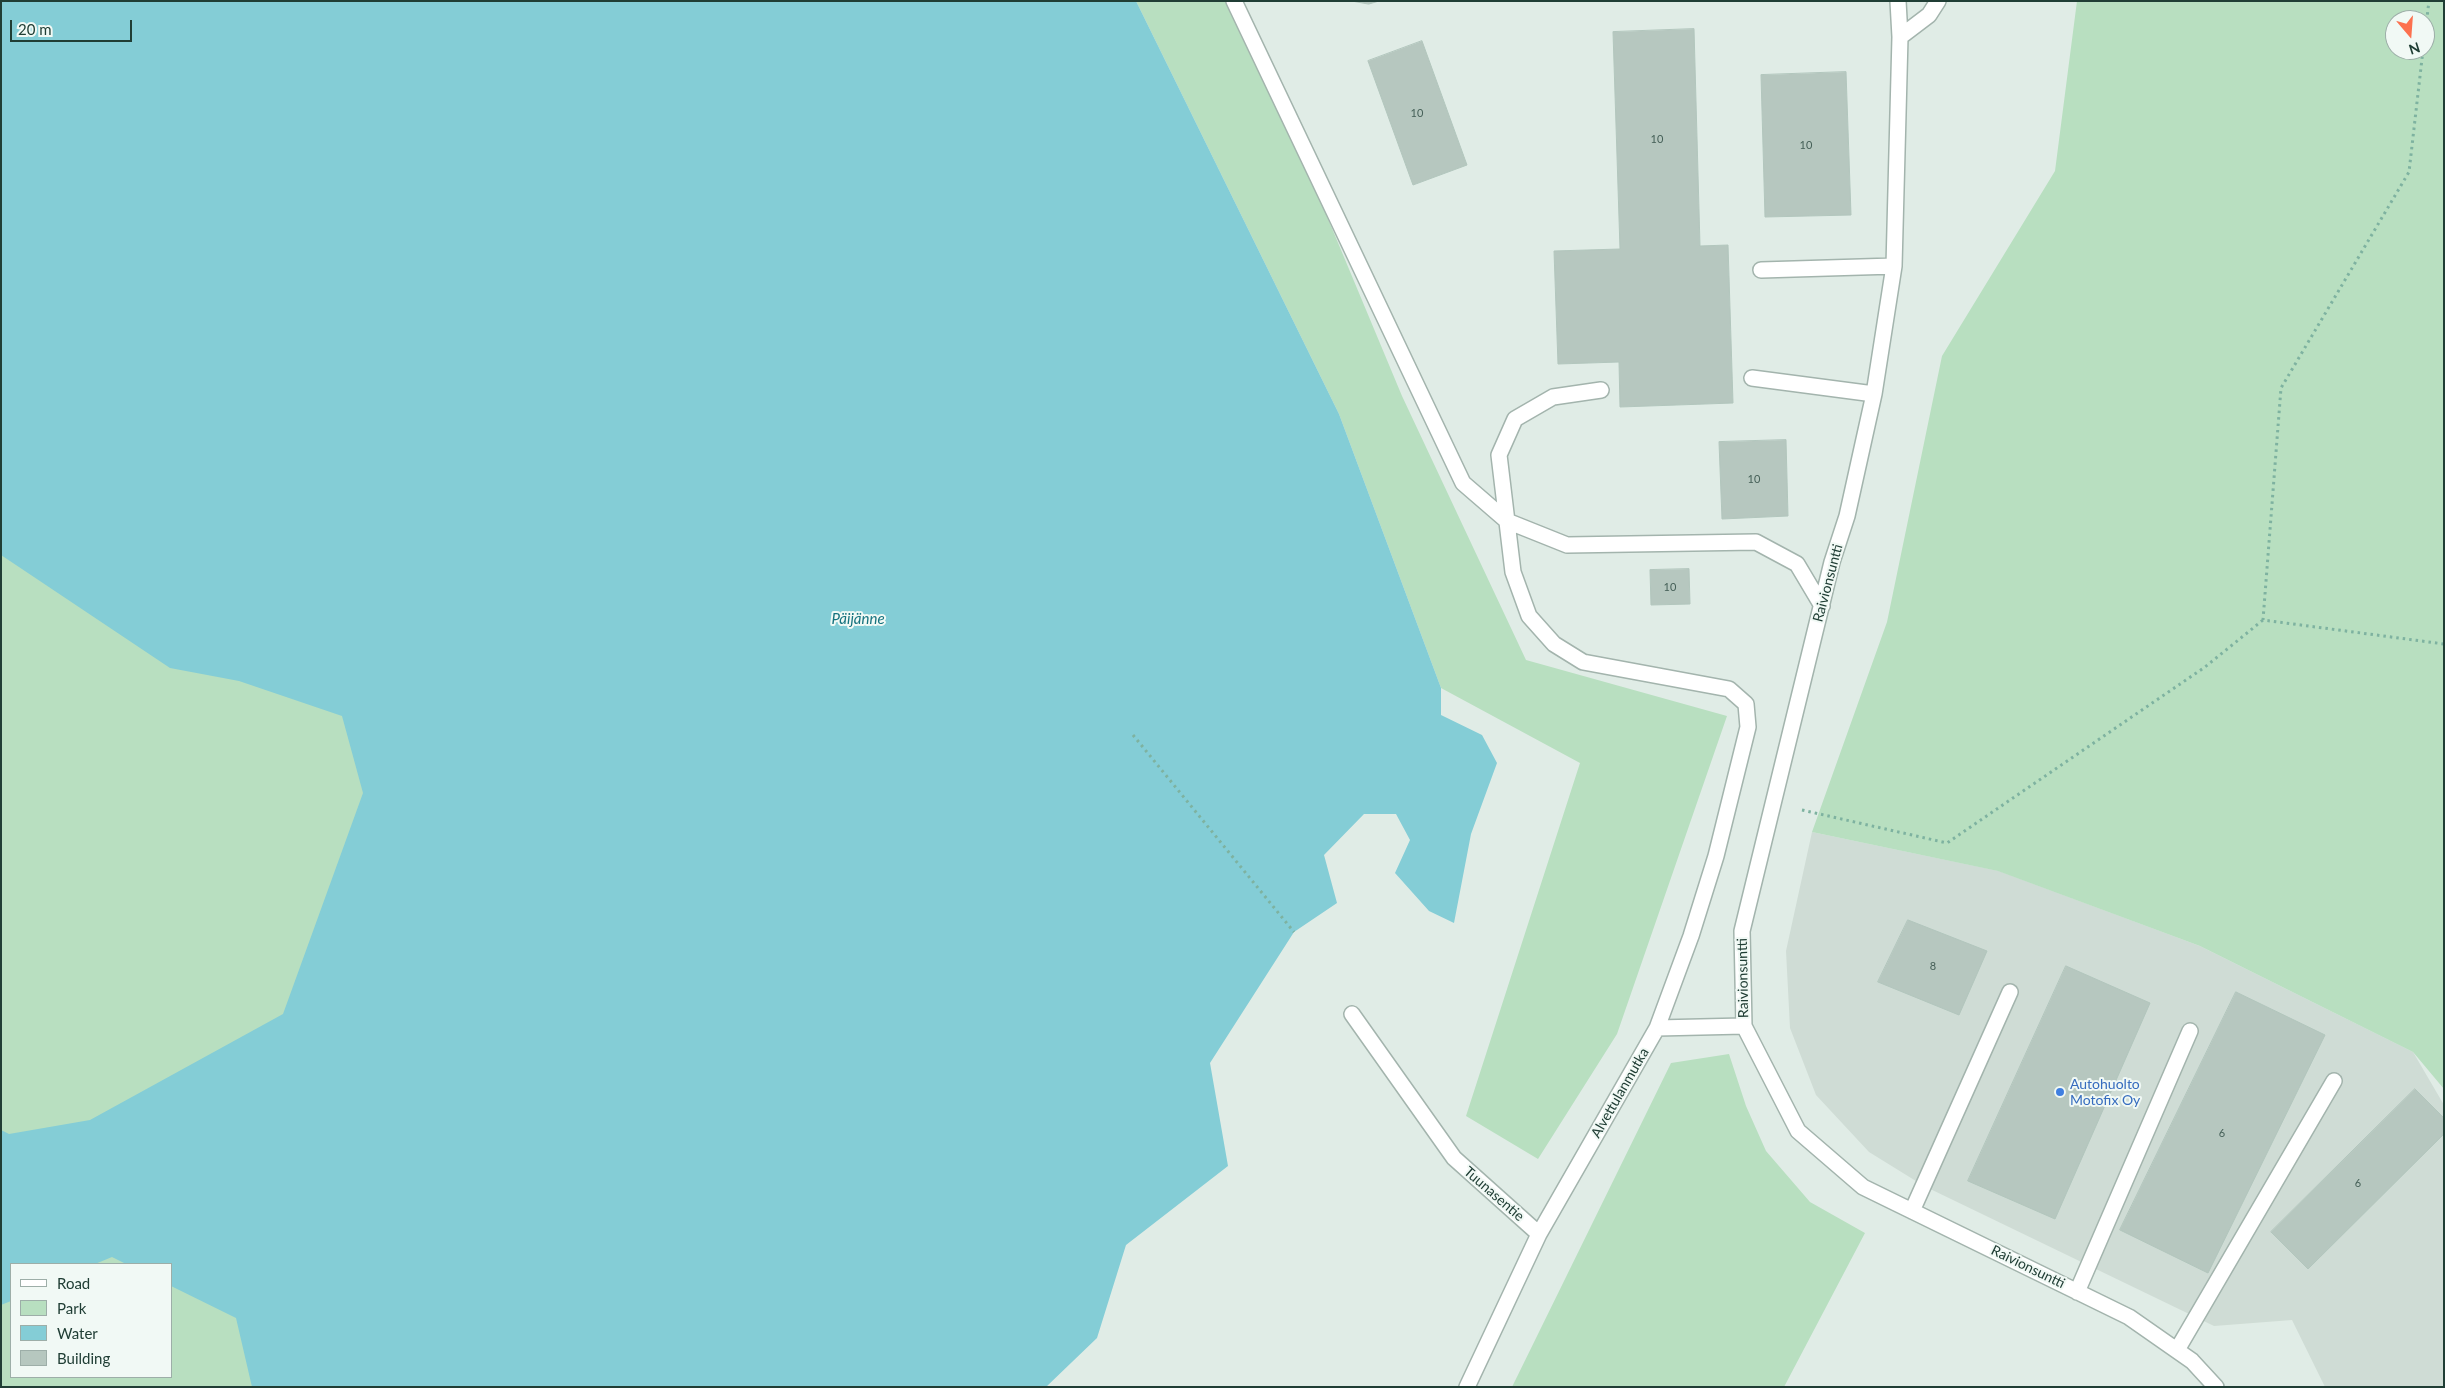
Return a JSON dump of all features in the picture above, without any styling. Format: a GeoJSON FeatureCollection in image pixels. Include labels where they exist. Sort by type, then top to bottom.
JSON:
{"type":"FeatureCollection","features":[{"type":"Feature","properties":{"kind":"street"},"geometry":{"type":"LineString","coordinates":[[1234,1],[1463,483],[1506,521],[1567,545],[1756,542],[1797,564],[1822,606]]}},
{"type":"Feature","properties":{"kind":"street","name":"Raivionsuntti"},"geometry":{"type":"LineString","coordinates":[[1898,1],[1900,37],[1894,266],[1874,394],[1847,516],[1822,606],[1742,930],[1744,1026],[1798,1131],[1863,1187],[2129,1317],[2192,1361],[2216,1387]]}},
{"type":"Feature","properties":{"kind":"street"},"geometry":{"type":"LineString","coordinates":[[1900,37],[1929,15],[1938,1]]}},
{"type":"Feature","properties":{"kind":"street"},"geometry":{"type":"LineString","coordinates":[[1761,270],[1894,266]]}},
{"type":"Feature","properties":{"kind":"street"},"geometry":{"type":"LineString","coordinates":[[1752,378],[1874,394]]}},
{"type":"Feature","properties":{"kind":"street","name":"Alvettulanmutka"},"geometry":{"type":"LineString","coordinates":[[1539,1234],[1657,1028],[1691,936],[1716,856],[1748,727],[1746,704],[1729,689],[1583,662],[1554,644],[1529,616],[1513,572],[1499,455],[1515,419],[1553,397],[1601,390]]}},
{"type":"Feature","properties":{"kind":"street"},"geometry":{"type":"LineString","coordinates":[[1912,1211],[2010,992]]}},
{"type":"Feature","properties":{"kind":"street","name":"Tuunasentie"},"geometry":{"type":"LineString","coordinates":[[1352,1014],[1454,1158],[1539,1234]]}},
{"type":"Feature","properties":{"kind":"street"},"geometry":{"type":"LineString","coordinates":[[1657,1028],[1744,1026]]}},
{"type":"Feature","properties":{"kind":"street"},"geometry":{"type":"LineString","coordinates":[[2077,1292],[2190,1031]]}},
{"type":"Feature","properties":{"kind":"street"},"geometry":{"type":"LineString","coordinates":[[2177,1350],[2334,1081]]}},
{"type":"Feature","properties":{"kind":"street"},"geometry":{"type":"LineString","coordinates":[[1467,1387],[1539,1234]]}},
{"type":"Feature","properties":{"kind":"path"},"geometry":{"type":"LineString","coordinates":[[1772,804],[1836,816],[1947,842],[2205,667],[2263,620],[2281,388],[2409,172],[2422,60]]}},
{"type":"Feature","properties":{"kind":"path"},"geometry":{"type":"LineString","coordinates":[[2263,620],[2444,644]]}},
{"type":"Feature","properties":{"kind":"path"},"geometry":{"type":"LineString","coordinates":[[1133,735],[1294,932]]}},
{"type":"Feature","properties":{"kind":"shaded area"},"geometry":{"type":"Polygon","coordinates":[[[1812,832],[1999,871],[2200,946],[2413,1052],[2444,1105],[2444,1387],[2325,1387],[2292,1320],[2214,1326],[1924,1186],[1869,1152],[1816,1095],[1790,1028],[1786,951],[1812,832]]]}},
{"type":"Feature","properties":{"kind":"green space"},"geometry":{"type":"Polygon","coordinates":[[[1136,1],[1237,1],[1402,396],[1526,660],[1727,716],[1617,1034],[1538,1159],[1466,1116],[1580,763],[1441,688],[1339,414],[1136,1]]]}},
{"type":"Feature","properties":{"kind":"green space"},"geometry":{"type":"Polygon","coordinates":[[[2077,1],[2444,1],[2444,1089],[2413,1052],[2200,946],[1998,871],[1812,832],[1887,622],[1942,356],[2055,171],[2077,1]]]}},
{"type":"Feature","properties":{"kind":"green space"},"geometry":{"type":"Polygon","coordinates":[[[1,248],[439,532],[810,1387],[1,1387],[1,248]]]}},
{"type":"Feature","properties":{"kind":"green space"},"geometry":{"type":"Polygon","coordinates":[[[1729,1054],[1746,1106],[1766,1151],[1810,1202],[1865,1233],[1784,1387],[1512,1387],[1671,1063],[1729,1054]]]}},
{"type":"Feature","properties":{"kind":"water","name":"Päijänne"},"geometry":{"type":"Polygon","coordinates":[[[1,1],[1136,1],[1339,414],[1441,688],[1441,715],[1482,735],[1497,763],[1471,834],[1454,923],[1429,911],[1395,873],[1410,840],[1396,814],[1364,814],[1324,855],[1337,903],[1294,932],[1210,1063],[1228,1166],[1126,1245],[1097,1338],[1046,1387],[252,1387],[236,1318],[172,1286],[172,1263],[124,1263],[112,1257],[97,1263],[10,1263],[10,1301],[1,1305],[1,1130],[9,1134],[90,1120],[283,1014],[363,793],[342,716],[239,681],[170,668],[1,555],[1,1]]]}},
{"type":"Feature","properties":{"kind":"building"},"geometry":{"type":"Polygon","coordinates":[[[1352,1],[1379,1],[1369,4],[1352,1]]]}},
{"type":"Feature","properties":{"kind":"building"},"geometry":{"type":"Polygon","coordinates":[[[1694,29],[1700,246],[1728,245],[1733,403],[1620,407],[1619,362],[1558,364],[1554,251],[1620,249],[1613,32],[1694,29]]]}},
{"type":"Feature","properties":{"kind":"building"},"geometry":{"type":"Polygon","coordinates":[[[1422,41],[1467,165],[1413,185],[1368,61],[1422,41]]]}},
{"type":"Feature","properties":{"kind":"building"},"geometry":{"type":"Polygon","coordinates":[[[1846,72],[1851,215],[1765,217],[1761,75],[1846,72]]]}},
{"type":"Feature","properties":{"kind":"building"},"geometry":{"type":"Polygon","coordinates":[[[1786,440],[1788,516],[1722,519],[1719,442],[1786,440]]]}},
{"type":"Feature","properties":{"kind":"building"},"geometry":{"type":"Polygon","coordinates":[[[1689,569],[1690,604],[1651,605],[1650,570],[1689,569]]]}},
{"type":"Feature","properties":{"kind":"building"},"geometry":{"type":"Polygon","coordinates":[[[1908,920],[1987,951],[1959,1015],[1878,982],[1908,920]]]}},
{"type":"Feature","properties":{"kind":"building","name":"Autohuolto Motofix Oy"},"geometry":{"type":"Polygon","coordinates":[[[2066,966],[2150,1003],[2055,1219],[1968,1181],[2066,966]]]}},
{"type":"Feature","properties":{"kind":"building"},"geometry":{"type":"Polygon","coordinates":[[[2236,992],[2325,1035],[2208,1273],[2120,1230],[2236,992]]]}},
{"type":"Feature","properties":{"kind":"building"},"geometry":{"type":"Polygon","coordinates":[[[2415,1089],[2444,1118],[2444,1134],[2308,1269],[2271,1232],[2415,1089]]]}},
{"type":"Feature","properties":{"kind":"place","name":"Autohuolto Motofix Oy"},"geometry":{"type":"Point","coordinates":[2060,1092]}}]}
